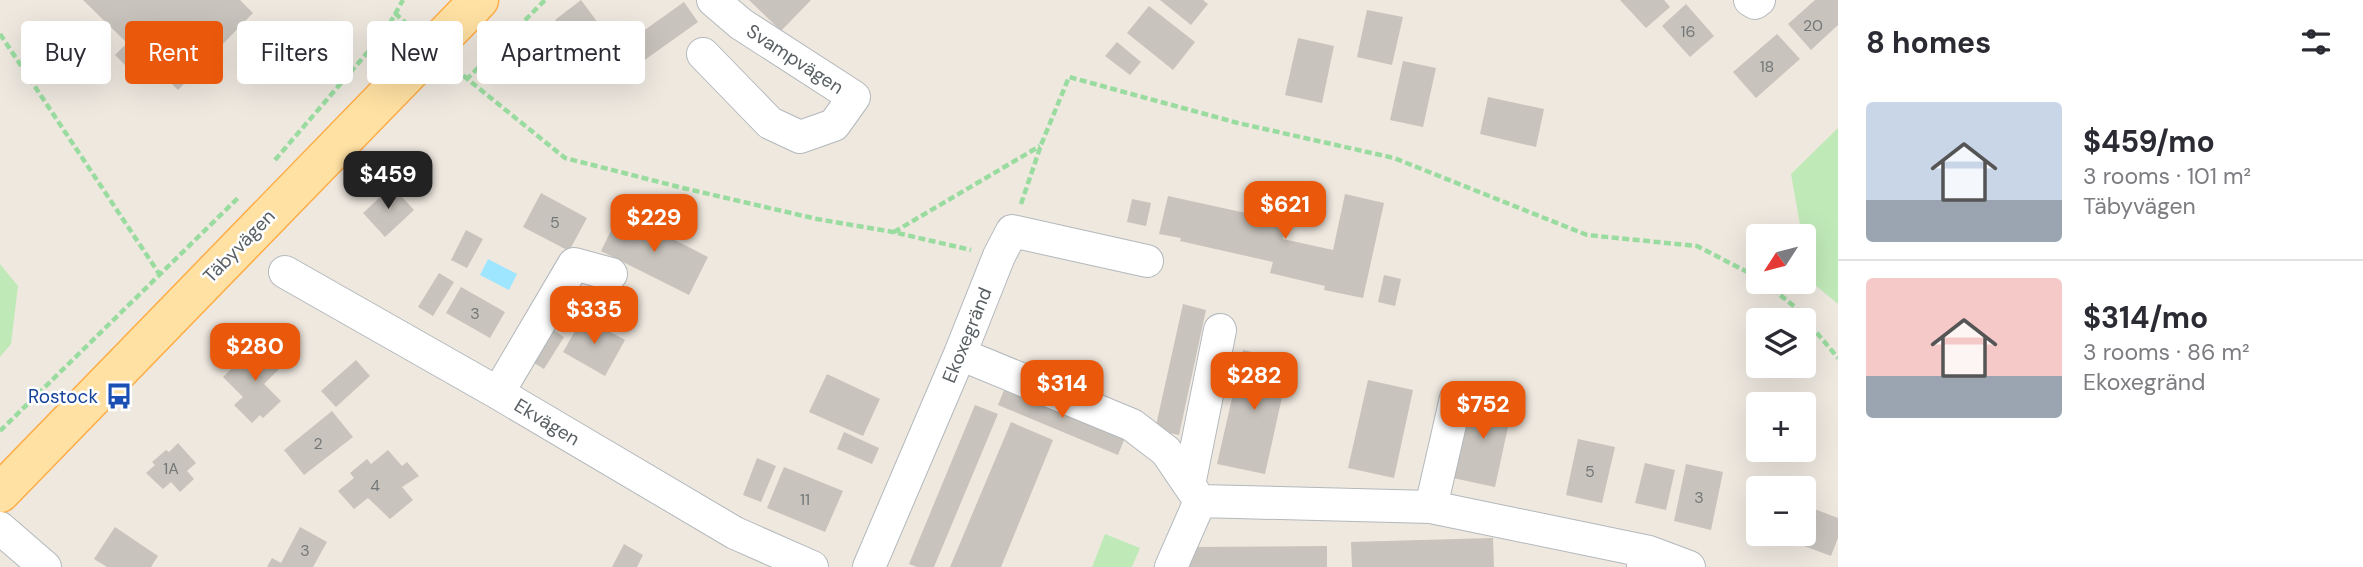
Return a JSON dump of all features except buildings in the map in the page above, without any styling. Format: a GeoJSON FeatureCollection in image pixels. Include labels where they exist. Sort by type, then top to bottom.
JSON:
{"type":"FeatureCollection","features":[{"type":"Feature","properties":{"kind":"main road","name":"Täbyvägen"},"geometry":{"type":"LineString","coordinates":[[0,493],[470,3]]}},
{"type":"Feature","properties":{"kind":"street","name":"Svampvägen"},"geometry":{"type":"LineString","coordinates":[[703,54],[770,123],[800,136],[834,125],[854,97],[741,24],[713,0]]}},
{"type":"Feature","properties":{"kind":"street"},"geometry":{"type":"LineString","coordinates":[[1750,0],[1755,4],[1759,0]]}},
{"type":"Feature","properties":{"kind":"street"},"geometry":{"type":"LineString","coordinates":[[1006,244],[1147,261]]}},
{"type":"Feature","properties":{"kind":"street","name":"Ekoxegränd"},"geometry":{"type":"LineString","coordinates":[[869,567],[1006,244]]}},
{"type":"Feature","properties":{"kind":"street"},"geometry":{"type":"LineString","coordinates":[[498,393],[574,264],[611,274]]}},
{"type":"Feature","properties":{"kind":"street","name":"Ekvägen"},"geometry":{"type":"LineString","coordinates":[[285,272],[498,393],[735,533],[812,567]]}},
{"type":"Feature","properties":{"kind":"street"},"geometry":{"type":"LineString","coordinates":[[1171,567],[1195,493],[1220,330]]}},
{"type":"Feature","properties":{"kind":"street"},"geometry":{"type":"LineString","coordinates":[[960,354],[1132,425],[1166,452],[1195,493]]}},
{"type":"Feature","properties":{"kind":"street"},"geometry":{"type":"LineString","coordinates":[[1431,507],[1456,398]]}},
{"type":"Feature","properties":{"kind":"street"},"geometry":{"type":"LineString","coordinates":[[1195,493],[1431,507],[1646,560],[1689,567]]}},
{"type":"Feature","properties":{"kind":"street"},"geometry":{"type":"LineString","coordinates":[[0,528],[46,567]]}},
{"type":"Feature","properties":{"kind":"path"},"geometry":{"type":"LineString","coordinates":[[269,167],[385,32],[403,0]]}},
{"type":"Feature","properties":{"kind":"path"},"geometry":{"type":"LineString","coordinates":[[545,0],[466,80],[565,158],[779,210],[893,232],[1006,244],[1041,145],[1069,77],[1238,123],[1394,158],[1587,234],[1697,246],[1746,271]]}},
{"type":"Feature","properties":{"kind":"path"},"geometry":{"type":"LineString","coordinates":[[394,13],[404,21]]}},
{"type":"Feature","properties":{"kind":"path"},"geometry":{"type":"LineString","coordinates":[[0,34],[160,275]]}},
{"type":"Feature","properties":{"kind":"path"},"geometry":{"type":"LineString","coordinates":[[893,232],[1041,145]]}},
{"type":"Feature","properties":{"kind":"path"},"geometry":{"type":"LineString","coordinates":[[0,431],[249,187]]}},
{"type":"Feature","properties":{"kind":"path"},"geometry":{"type":"LineString","coordinates":[[1779,294],[1795,307],[1838,358]]}},
{"type":"Feature","properties":{"kind":"green space"},"geometry":{"type":"Polygon","coordinates":[[[1838,128],[1838,304],[1816,286],[1816,224],[1800,224],[1791,174],[1838,128]]]}},
{"type":"Feature","properties":{"kind":"green space"},"geometry":{"type":"Polygon","coordinates":[[[0,264],[18,286],[11,344],[0,357],[0,264]]]}},
{"type":"Feature","properties":{"kind":"green space"},"geometry":{"type":"Polygon","coordinates":[[[1105,534],[1140,548],[1132,567],[1092,567],[1105,534]]]}},
{"type":"Feature","properties":{"kind":"water"},"geometry":{"type":"Polygon","coordinates":[[[488,259],[517,274],[509,290],[480,275],[488,259]]]}},
{"type":"Feature","properties":{"kind":"place","name":"Rostock"},"geometry":{"type":"Point","coordinates":[119,396]}}]}
